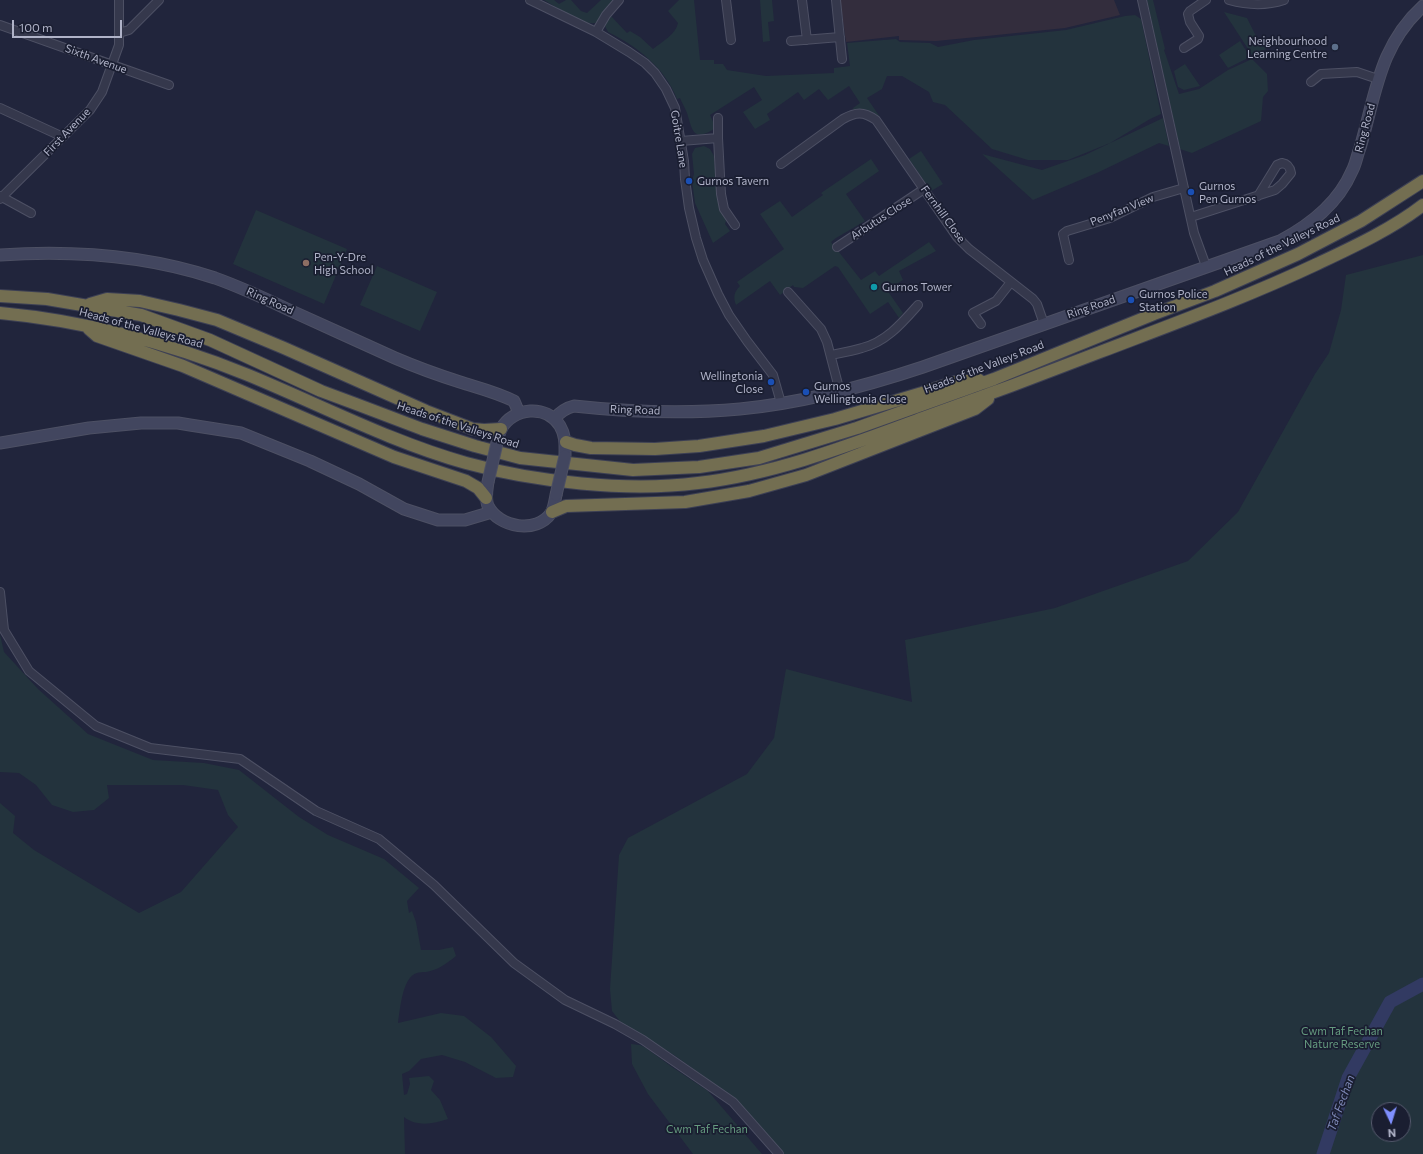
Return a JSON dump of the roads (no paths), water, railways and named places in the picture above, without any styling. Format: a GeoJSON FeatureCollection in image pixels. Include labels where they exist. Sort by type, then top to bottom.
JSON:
{"type":"FeatureCollection","features":[{"type":"Feature","properties":{"kind":"highway","name":"Heads of the Valleys Road"},"geometry":{"type":"LineString","coordinates":[[0,296],[47,299],[142,315],[210,340],[321,390],[422,429],[475,446],[520,458],[633,470],[699,467],[759,458],[857,428],[994,378],[1215,291],[1298,254],[1361,221],[1423,181]]}},
{"type":"Feature","properties":{"kind":"highway","name":"Heads of the Valleys Road"},"geometry":{"type":"LineString","coordinates":[[0,313],[38,317],[85,325],[184,351],[248,375],[304,400],[419,447],[467,463],[519,474],[576,482],[645,486],[698,483],[754,473],[855,444],[1177,323],[1288,278],[1345,251],[1410,216],[1423,205]]}},
{"type":"Feature","properties":{"kind":"highway"},"geometry":{"type":"LineString","coordinates":[[87,305],[107,299],[140,301],[217,320],[284,348],[426,412],[474,429],[502,429]]}},
{"type":"Feature","properties":{"kind":"highway"},"geometry":{"type":"LineString","coordinates":[[85,325],[97,336],[183,366],[394,457],[466,481],[478,488],[486,498]]}},
{"type":"Feature","properties":{"kind":"highway"},"geometry":{"type":"LineString","coordinates":[[566,442],[591,448],[655,449],[699,446],[764,436],[834,420],[955,382],[994,378]]}},
{"type":"Feature","properties":{"kind":"highway"},"geometry":{"type":"LineString","coordinates":[[552,512],[566,506],[685,502],[749,491],[806,475],[975,409],[999,391]]}},
{"type":"Feature","properties":{"kind":"street","name":"First Avenue"},"geometry":{"type":"LineString","coordinates":[[0,198],[90,110],[102,92],[119,44],[118,0]]}},
{"type":"Feature","properties":{"kind":"street"},"geometry":{"type":"LineString","coordinates":[[119,33],[129,30],[159,0]]}},
{"type":"Feature","properties":{"kind":"street","name":"Goitre Lane"},"geometry":{"type":"LineString","coordinates":[[530,0],[596,32],[629,52],[645,63],[655,73],[666,89],[675,108],[684,161],[689,208],[703,260],[718,294],[730,315],[747,341],[773,375],[781,403]]}},
{"type":"Feature","properties":{"kind":"street"},"geometry":{"type":"LineString","coordinates":[[596,32],[606,15],[619,0]]}},
{"type":"Feature","properties":{"kind":"street"},"geometry":{"type":"LineString","coordinates":[[726,0],[731,40]]}},
{"type":"Feature","properties":{"kind":"street"},"geometry":{"type":"LineString","coordinates":[[802,0],[807,40]]}},
{"type":"Feature","properties":{"kind":"street"},"geometry":{"type":"LineString","coordinates":[[836,0],[842,59]]}},
{"type":"Feature","properties":{"kind":"street"},"geometry":{"type":"LineString","coordinates":[[1142,0],[1194,233],[1206,266]]}},
{"type":"Feature","properties":{"kind":"street"},"geometry":{"type":"LineString","coordinates":[[1184,48],[1198,39],[1199,36],[1190,22],[1188,14],[1206,0]]}},
{"type":"Feature","properties":{"kind":"street"},"geometry":{"type":"LineString","coordinates":[[1230,0],[1252,5],[1284,0]]}},
{"type":"Feature","properties":{"kind":"street","name":"Ring Road"},"geometry":{"type":"LineString","coordinates":[[554,419],[566,408],[574,406],[648,412],[741,409],[840,392],[876,383],[1280,241],[1306,226],[1330,206],[1340,192],[1352,171],[1381,68],[1394,41],[1413,16],[1423,6]]}},
{"type":"Feature","properties":{"kind":"street","name":"Sixth Avenue"},"geometry":{"type":"LineString","coordinates":[[0,25],[169,85]]}},
{"type":"Feature","properties":{"kind":"street"},"geometry":{"type":"LineString","coordinates":[[791,41],[840,37]]}},
{"type":"Feature","properties":{"kind":"street"},"geometry":{"type":"LineString","coordinates":[[1311,82],[1321,74],[1357,72],[1378,79]]}},
{"type":"Feature","properties":{"kind":"street"},"geometry":{"type":"LineString","coordinates":[[0,108],[63,137]]}},
{"type":"Feature","properties":{"kind":"street","name":"Fernhill Close"},"geometry":{"type":"LineString","coordinates":[[780,164],[843,119],[852,114],[860,113],[868,115],[876,120],[957,237],[969,249],[1033,299],[1037,304],[1044,324]]}},
{"type":"Feature","properties":{"kind":"street"},"geometry":{"type":"LineString","coordinates":[[718,118],[720,175],[724,209],[735,225]]}},
{"type":"Feature","properties":{"kind":"street"},"geometry":{"type":"LineString","coordinates":[[681,141],[718,138]]}},
{"type":"Feature","properties":{"kind":"street","name":"Penyfan View"},"geometry":{"type":"LineString","coordinates":[[1069,260],[1063,240],[1063,234],[1067,231],[1110,218],[1153,197],[1184,188]]}},
{"type":"Feature","properties":{"kind":"street","name":"Arbutus Close"},"geometry":{"type":"LineString","coordinates":[[837,247],[924,189]]}},
{"type":"Feature","properties":{"kind":"street"},"geometry":{"type":"LineString","coordinates":[[1191,217],[1258,196]]}},
{"type":"Feature","properties":{"kind":"street"},"geometry":{"type":"LineString","coordinates":[[0,198],[31,213]]}},
{"type":"Feature","properties":{"kind":"street","name":"Ring Road"},"geometry":{"type":"LineString","coordinates":[[0,255],[73,253],[112,256],[143,260],[215,278],[252,293],[396,359],[460,382],[496,392],[514,401],[519,413]]}},
{"type":"Feature","properties":{"kind":"street"},"geometry":{"type":"LineString","coordinates":[[982,324],[973,313],[996,301],[1011,282]]}},
{"type":"Feature","properties":{"kind":"street"},"geometry":{"type":"LineString","coordinates":[[788,292],[821,329],[831,355],[840,392]]}},
{"type":"Feature","properties":{"kind":"street"},"geometry":{"type":"LineString","coordinates":[[831,355],[863,348],[878,342],[901,325],[918,305]]}},
{"type":"Feature","properties":{"kind":"street"},"geometry":{"type":"LineString","coordinates":[[536,410],[547,414],[560,426],[566,442],[565,456],[552,512],[544,520],[527,526],[514,525],[502,520],[492,512],[486,498],[497,443],[502,429],[510,418],[519,413],[536,410]]}},
{"type":"Feature","properties":{"kind":"street"},"geometry":{"type":"LineString","coordinates":[[0,443],[97,427],[140,423],[178,423],[241,434],[310,461],[360,484],[404,508],[438,520],[465,520],[492,512]]}},
{"type":"Feature","properties":{"kind":"street"},"geometry":{"type":"LineString","coordinates":[[0,592],[4,630],[29,671],[96,726],[150,748],[240,759],[316,811],[379,839],[434,885],[514,963],[565,1000],[615,1024],[643,1040],[733,1102],[779,1154]]}},
{"type":"Feature","properties":{"kind":"waterway","name":"Taf Fechan"},"geometry":{"type":"LineString","coordinates":[[1323,1154],[1348,1078],[1390,1002],[1423,984]]}},
{"type":"Feature","properties":{"kind":"place","name":"Neighbourhood Learning Centre"},"geometry":{"type":"Point","coordinates":[1335,47]}},
{"type":"Feature","properties":{"kind":"place","name":"Gurnos Tavern"},"geometry":{"type":"Point","coordinates":[689,181]}},
{"type":"Feature","properties":{"kind":"place","name":"Gurnos Pen Gurnos"},"geometry":{"type":"Point","coordinates":[1191,192]}},
{"type":"Feature","properties":{"kind":"place","name":"Pen-Y-Dre High School"},"geometry":{"type":"Point","coordinates":[306,263]}},
{"type":"Feature","properties":{"kind":"place","name":"Gurnos Tower"},"geometry":{"type":"Point","coordinates":[874,287]}},
{"type":"Feature","properties":{"kind":"place","name":"Gurnos Police Station"},"geometry":{"type":"Point","coordinates":[1131,300]}},
{"type":"Feature","properties":{"kind":"place","name":"Wellingtonia Close"},"geometry":{"type":"Point","coordinates":[771,382]}},
{"type":"Feature","properties":{"kind":"place","name":"Gurnos Wellingtonia Close"},"geometry":{"type":"Point","coordinates":[806,392]}},
{"type":"Feature","properties":{"kind":"park label","name":"Cwm Taf Fechan Nature Reserve"},"geometry":{"type":"Point","coordinates":[1342,1037]}},
{"type":"Feature","properties":{"kind":"park label","name":"Cwm Taf Fechan"},"geometry":{"type":"Point","coordinates":[707,1129]}}]}
